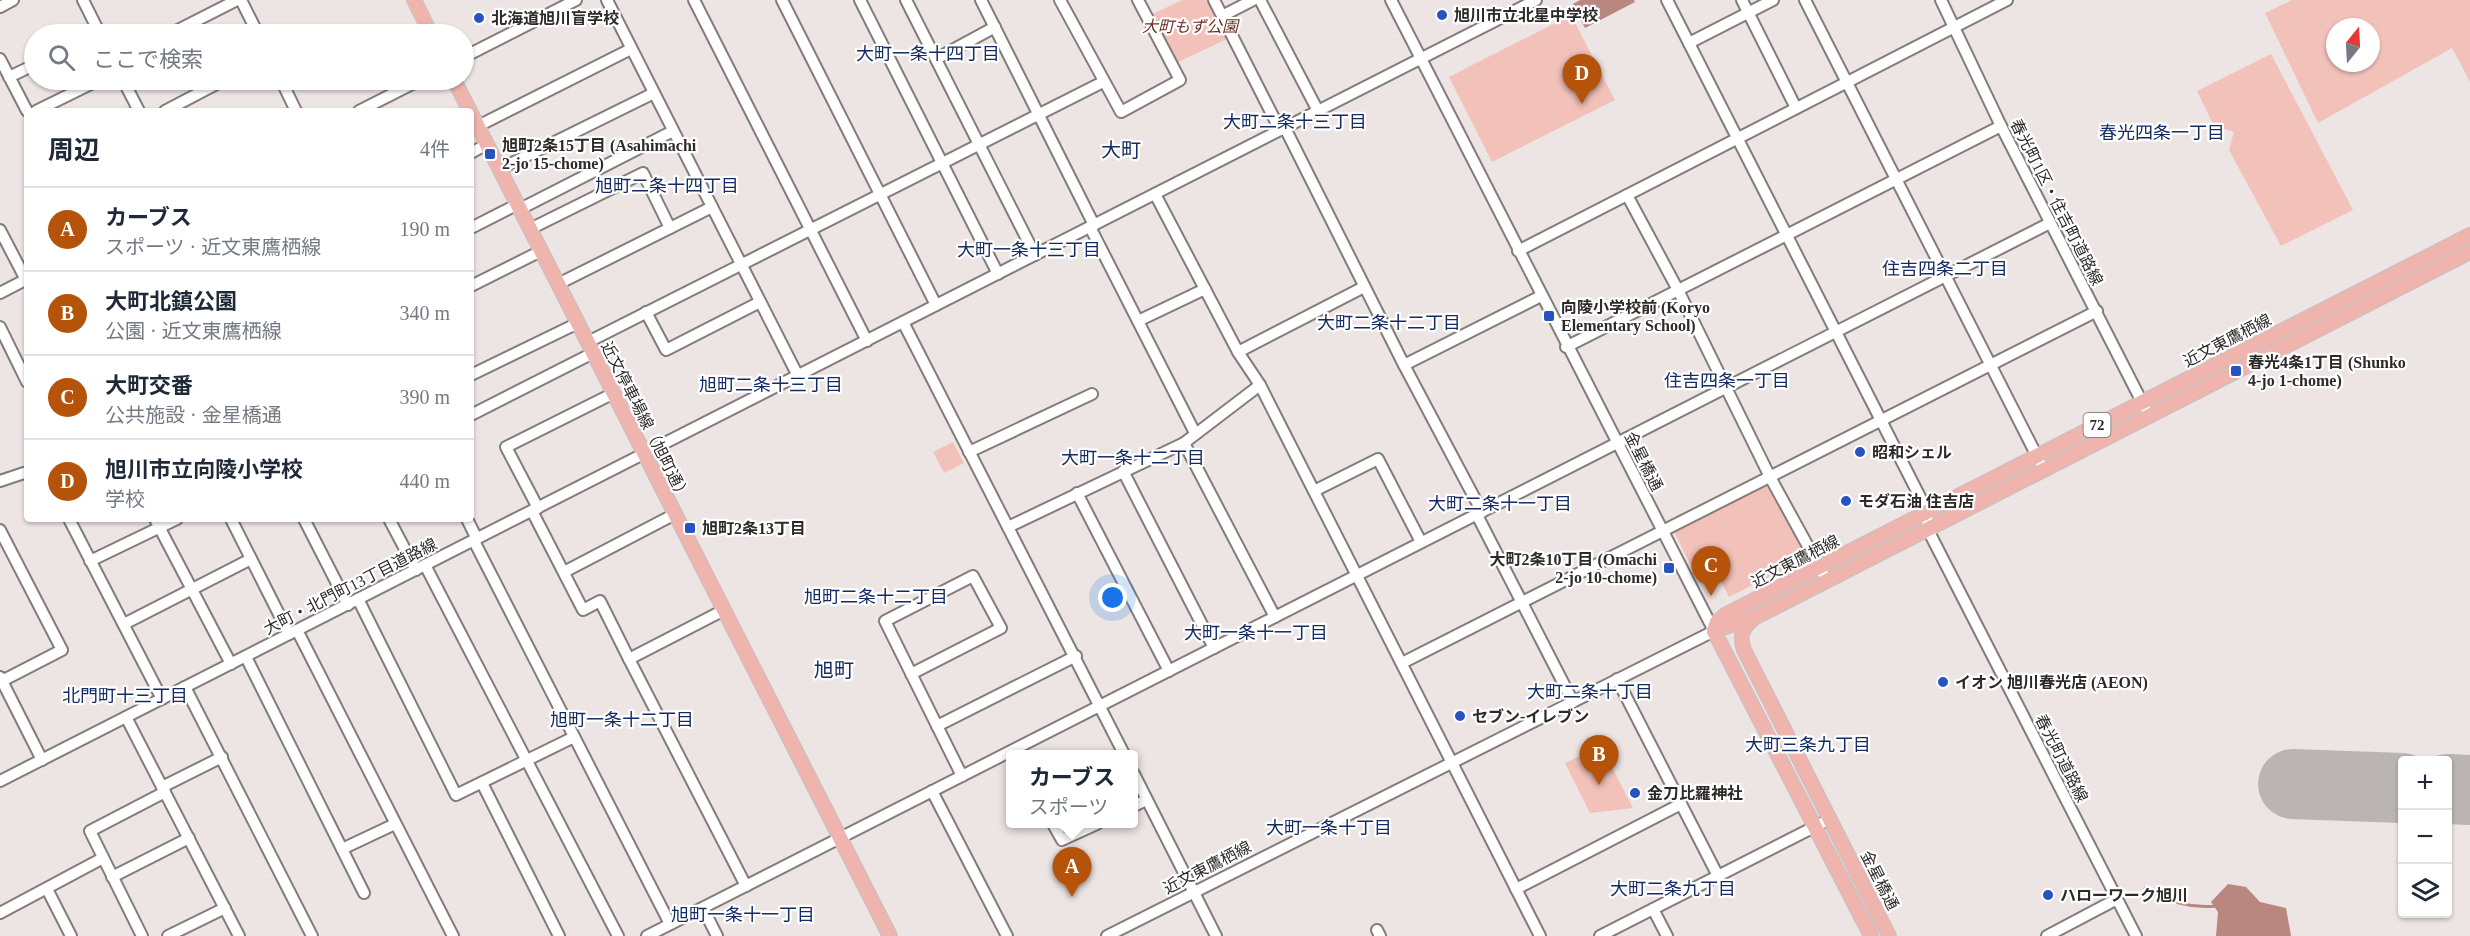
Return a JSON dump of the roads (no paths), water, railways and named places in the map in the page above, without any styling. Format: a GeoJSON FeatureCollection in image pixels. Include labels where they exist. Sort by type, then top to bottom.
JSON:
{"type":"FeatureCollection","features":[{"type":"Feature","properties":{"kind":"main road"},"geometry":{"type":"LineString","coordinates":[[414,0],[426,24]]}},
{"type":"Feature","properties":{"kind":"main road","name":"近文停車場線（旭町通）"},"geometry":{"type":"LineString","coordinates":[[459,90],[469,108]]}},
{"type":"Feature","properties":{"kind":"main road","name":"近文停車場線（旭町通）"},"geometry":{"type":"LineString","coordinates":[[474,118],[890,936]]}},
{"type":"Feature","properties":{"kind":"main road","name":"近文東鷹栖線"},"geometry":{"type":"LineString","coordinates":[[1714,631],[1717,622],[1725,615],[2470,235]]}},
{"type":"Feature","properties":{"kind":"main road","name":"近文東鷹栖線"},"geometry":{"type":"LineString","coordinates":[[1756,617],[2470,252]]}},
{"type":"Feature","properties":{"kind":"main road"},"geometry":{"type":"LineString","coordinates":[[1744,650],[1740,639],[1744,627],[1756,617]]}},
{"type":"Feature","properties":{"kind":"main road","name":"72"},"geometry":{"type":"LineString","coordinates":[[1714,631],[1756,617]]}},
{"type":"Feature","properties":{"kind":"main road"},"geometry":{"type":"LineString","coordinates":[[1714,631],[1744,650]]}},
{"type":"Feature","properties":{"kind":"main road","name":"金星橋通"},"geometry":{"type":"LineString","coordinates":[[1714,631],[1870,936]]}},
{"type":"Feature","properties":{"kind":"main road","name":"金星橋通"},"geometry":{"type":"LineString","coordinates":[[1744,650],[1890,936]]}},
{"type":"Feature","properties":{"kind":"street"},"geometry":{"type":"LineString","coordinates":[[0,7],[13,0]]}},
{"type":"Feature","properties":{"kind":"street"},"geometry":{"type":"LineString","coordinates":[[83,0],[94,24]]}},
{"type":"Feature","properties":{"kind":"street"},"geometry":{"type":"LineString","coordinates":[[190,24],[239,0],[252,24]]}},
{"type":"Feature","properties":{"kind":"street"},"geometry":{"type":"LineString","coordinates":[[474,52],[576,0]]}},
{"type":"Feature","properties":{"kind":"street"},"geometry":{"type":"LineString","coordinates":[[606,0],[798,376]]}},
{"type":"Feature","properties":{"kind":"street"},"geometry":{"type":"LineString","coordinates":[[694,0],[867,341]]}},
{"type":"Feature","properties":{"kind":"street"},"geometry":{"type":"LineString","coordinates":[[782,0],[936,305]]}},
{"type":"Feature","properties":{"kind":"street"},"geometry":{"type":"LineString","coordinates":[[860,0],[998,274]]}},
{"type":"Feature","properties":{"kind":"street"},"geometry":{"type":"LineString","coordinates":[[906,0],[1035,255]]}},
{"type":"Feature","properties":{"kind":"street"},"geometry":{"type":"LineString","coordinates":[[981,0],[1195,433]]}},
{"type":"Feature","properties":{"kind":"street"},"geometry":{"type":"LineString","coordinates":[[1060,0],[1121,112],[1180,80],[1138,0]]}},
{"type":"Feature","properties":{"kind":"street"},"geometry":{"type":"LineString","coordinates":[[1214,0],[1404,365],[1521,603],[1573,702]]}},
{"type":"Feature","properties":{"kind":"street"},"geometry":{"type":"LineString","coordinates":[[1222,16],[1253,0]]}},
{"type":"Feature","properties":{"kind":"street"},"geometry":{"type":"LineString","coordinates":[[1260,0],[1318,111]]}},
{"type":"Feature","properties":{"kind":"street","name":"金星橋通"},"geometry":{"type":"LineString","coordinates":[[1390,0],[1566,347],[1714,631]]}},
{"type":"Feature","properties":{"kind":"street","name":"大町・北門町13丁目道路線"},"geometry":{"type":"LineString","coordinates":[[0,782],[1536,0]]}},
{"type":"Feature","properties":{"kind":"street"},"geometry":{"type":"LineString","coordinates":[[1667,0],[1927,512],[1929,530]]}},
{"type":"Feature","properties":{"kind":"street"},"geometry":{"type":"LineString","coordinates":[[1742,0],[1796,108]]}},
{"type":"Feature","properties":{"kind":"street"},"geometry":{"type":"LineString","coordinates":[[1689,43],[1773,0]]}},
{"type":"Feature","properties":{"kind":"street"},"geometry":{"type":"LineString","coordinates":[[1805,0],[2044,471]]}},
{"type":"Feature","properties":{"kind":"street","name":"春光町1区・住吉町道路線"},"geometry":{"type":"LineString","coordinates":[[1941,0],[2001,126],[2149,416]]}},
{"type":"Feature","properties":{"kind":"street"},"geometry":{"type":"LineString","coordinates":[[1518,251],[2007,0]]}},
{"type":"Feature","properties":{"kind":"street"},"geometry":{"type":"LineString","coordinates":[[936,59],[995,27]]}},
{"type":"Feature","properties":{"kind":"street"},"geometry":{"type":"LineString","coordinates":[[478,126],[632,49]]}},
{"type":"Feature","properties":{"kind":"street"},"geometry":{"type":"LineString","coordinates":[[0,59],[25,108]]}},
{"type":"Feature","properties":{"kind":"street"},"geometry":{"type":"LineString","coordinates":[[9,77],[24,70]]}},
{"type":"Feature","properties":{"kind":"street"},"geometry":{"type":"LineString","coordinates":[[474,413],[646,312],[1103,82]]}},
{"type":"Feature","properties":{"kind":"street"},"geometry":{"type":"LineString","coordinates":[[42,108],[79,90]]}},
{"type":"Feature","properties":{"kind":"street"},"geometry":{"type":"LineString","coordinates":[[128,90],[137,108]]}},
{"type":"Feature","properties":{"kind":"street"},"geometry":{"type":"LineString","coordinates":[[171,108],[205,90]]}},
{"type":"Feature","properties":{"kind":"street"},"geometry":{"type":"LineString","coordinates":[[285,90],[294,108]]}},
{"type":"Feature","properties":{"kind":"street"},"geometry":{"type":"LineString","coordinates":[[365,108],[400,90]]}},
{"type":"Feature","properties":{"kind":"street"},"geometry":{"type":"LineString","coordinates":[[500,169],[654,93]]}},
{"type":"Feature","properties":{"kind":"street"},"geometry":{"type":"LineString","coordinates":[[1566,347],[2001,126]]}},
{"type":"Feature","properties":{"kind":"street"},"geometry":{"type":"LineString","coordinates":[[474,227],[673,131]]}},
{"type":"Feature","properties":{"kind":"street"},"geometry":{"type":"LineString","coordinates":[[474,151],[487,144]]}},
{"type":"Feature","properties":{"kind":"street"},"geometry":{"type":"LineString","coordinates":[[530,229],[643,173],[670,228]]}},
{"type":"Feature","properties":{"kind":"street"},"geometry":{"type":"LineString","coordinates":[[1155,194],[1238,352],[1260,385],[1540,936]]}},
{"type":"Feature","properties":{"kind":"street"},"geometry":{"type":"LineString","coordinates":[[1627,195],[1678,290],[1770,477],[1827,581]]}},
{"type":"Feature","properties":{"kind":"street"},"geometry":{"type":"LineString","coordinates":[[558,284],[712,207]]}},
{"type":"Feature","properties":{"kind":"street"},"geometry":{"type":"LineString","coordinates":[[1021,750],[1100,705],[1357,577],[1616,442],[2050,223]]}},
{"type":"Feature","properties":{"kind":"street"},"geometry":{"type":"LineString","coordinates":[[0,230],[24,276]]}},
{"type":"Feature","properties":{"kind":"street"},"geometry":{"type":"LineString","coordinates":[[474,284],[541,251]]}},
{"type":"Feature","properties":{"kind":"street"},"geometry":{"type":"LineString","coordinates":[[0,293],[24,281]]}},
{"type":"Feature","properties":{"kind":"street"},"geometry":{"type":"LineString","coordinates":[[1238,352],[1364,287]]}},
{"type":"Feature","properties":{"kind":"street"},"geometry":{"type":"LineString","coordinates":[[1138,321],[1205,289]]}},
{"type":"Feature","properties":{"kind":"street"},"geometry":{"type":"LineString","coordinates":[[1404,365],[1541,296]]}},
{"type":"Feature","properties":{"kind":"street"},"geometry":{"type":"LineString","coordinates":[[646,312],[666,350],[760,302]]}},
{"type":"Feature","properties":{"kind":"street"},"geometry":{"type":"LineString","coordinates":[[1402,663],[2097,311]]}},
{"type":"Feature","properties":{"kind":"street"},"geometry":{"type":"LineString","coordinates":[[903,322],[1076,656],[1122,750]]}},
{"type":"Feature","properties":{"kind":"street"},"geometry":{"type":"LineString","coordinates":[[474,374],[578,323]]}},
{"type":"Feature","properties":{"kind":"street"},"geometry":{"type":"LineString","coordinates":[[0,327],[24,376]]}},
{"type":"Feature","properties":{"kind":"street"},"geometry":{"type":"LineString","coordinates":[[1008,526],[1184,443],[1260,385]]}},
{"type":"Feature","properties":{"kind":"street"},"geometry":{"type":"LineString","coordinates":[[614,393],[506,447],[583,610],[600,602],[746,886]]}},
{"type":"Feature","properties":{"kind":"street"},"geometry":{"type":"LineString","coordinates":[[969,452],[1092,393]]}},
{"type":"Feature","properties":{"kind":"street"},"geometry":{"type":"LineString","coordinates":[[1184,443],[1275,617]]}},
{"type":"Feature","properties":{"kind":"street"},"geometry":{"type":"LineString","coordinates":[[1314,491],[1378,459],[1421,542]]}},
{"type":"Feature","properties":{"kind":"street"},"geometry":{"type":"LineString","coordinates":[[1123,471],[1214,648]]}},
{"type":"Feature","properties":{"kind":"street"},"geometry":{"type":"LineString","coordinates":[[0,481],[24,473]]}},
{"type":"Feature","properties":{"kind":"street"},"geometry":{"type":"LineString","coordinates":[[1077,493],[1169,670]]}},
{"type":"Feature","properties":{"kind":"street"},"geometry":{"type":"LineString","coordinates":[[564,572],[675,514]]}},
{"type":"Feature","properties":{"kind":"street"},"geometry":{"type":"LineString","coordinates":[[70,522],[162,699]]}},
{"type":"Feature","properties":{"kind":"street"},"geometry":{"type":"LineString","coordinates":[[232,522],[453,936]]}},
{"type":"Feature","properties":{"kind":"street"},"geometry":{"type":"LineString","coordinates":[[306,522],[353,602],[456,795],[574,737]]}},
{"type":"Feature","properties":{"kind":"street"},"geometry":{"type":"LineString","coordinates":[[391,522],[420,568],[527,760],[618,936]]}},
{"type":"Feature","properties":{"kind":"street"},"geometry":{"type":"LineString","coordinates":[[468,522],[475,540],[670,924]]}},
{"type":"Feature","properties":{"kind":"street"},"geometry":{"type":"LineString","coordinates":[[90,561],[158,523],[231,664]]}},
{"type":"Feature","properties":{"kind":"street"},"geometry":{"type":"LineString","coordinates":[[0,530],[62,650],[1,680],[42,760]]}},
{"type":"Feature","properties":{"kind":"street","name":"春光町道路線"},"geometry":{"type":"LineString","coordinates":[[1929,530],[2136,936]]}},
{"type":"Feature","properties":{"kind":"street"},"geometry":{"type":"LineString","coordinates":[[124,624],[251,559]]}},
{"type":"Feature","properties":{"kind":"street"},"geometry":{"type":"LineString","coordinates":[[911,674],[1001,628],[973,576],[885,621],[911,674],[962,776]]}},
{"type":"Feature","properties":{"kind":"street"},"geometry":{"type":"LineString","coordinates":[[629,659],[724,610]]}},
{"type":"Feature","properties":{"kind":"street","name":"近文東鷹栖線"},"geometry":{"type":"LineString","coordinates":[[1107,936],[1714,631]]}},
{"type":"Feature","properties":{"kind":"street"},"geometry":{"type":"LineString","coordinates":[[937,726],[1076,656]]}},
{"type":"Feature","properties":{"kind":"street"},"geometry":{"type":"LineString","coordinates":[[246,657],[364,894]]}},
{"type":"Feature","properties":{"kind":"street"},"geometry":{"type":"LineString","coordinates":[[1617,679],[1718,876]]}},
{"type":"Feature","properties":{"kind":"street"},"geometry":{"type":"LineString","coordinates":[[185,687],[312,936]]}},
{"type":"Feature","properties":{"kind":"street"},"geometry":{"type":"LineString","coordinates":[[126,717],[239,936]]}},
{"type":"Feature","properties":{"kind":"street"},"geometry":{"type":"LineString","coordinates":[[142,936],[90,831],[222,757]]}},
{"type":"Feature","properties":{"kind":"street"},"geometry":{"type":"LineString","coordinates":[[647,936],[962,776],[1006,757]]}},
{"type":"Feature","properties":{"kind":"street"},"geometry":{"type":"LineString","coordinates":[[482,783],[559,936]]}},
{"type":"Feature","properties":{"kind":"street"},"geometry":{"type":"LineString","coordinates":[[1138,783],[1216,936]]}},
{"type":"Feature","properties":{"kind":"street"},"geometry":{"type":"LineString","coordinates":[[932,791],[1007,936]]}},
{"type":"Feature","properties":{"kind":"street"},"geometry":{"type":"LineString","coordinates":[[1138,804],[1146,800]]}},
{"type":"Feature","properties":{"kind":"street"},"geometry":{"type":"LineString","coordinates":[[1516,889],[1681,804]]}},
{"type":"Feature","properties":{"kind":"street"},"geometry":{"type":"LineString","coordinates":[[1600,936],[1830,819]]}},
{"type":"Feature","properties":{"kind":"street"},"geometry":{"type":"LineString","coordinates":[[342,849],[395,824]]}},
{"type":"Feature","properties":{"kind":"street"},"geometry":{"type":"LineString","coordinates":[[1055,828],[1062,840],[1088,828]]}},
{"type":"Feature","properties":{"kind":"street"},"geometry":{"type":"LineString","coordinates":[[112,877],[189,838]]}},
{"type":"Feature","properties":{"kind":"street"},"geometry":{"type":"LineString","coordinates":[[0,913],[103,858]]}},
{"type":"Feature","properties":{"kind":"street"},"geometry":{"type":"LineString","coordinates":[[47,889],[71,936]]}},
{"type":"Feature","properties":{"kind":"street"},"geometry":{"type":"LineString","coordinates":[[2047,936],[2117,899]]}},
{"type":"Feature","properties":{"kind":"street"},"geometry":{"type":"LineString","coordinates":[[168,936],[225,908]]}},
{"type":"Feature","properties":{"kind":"street"},"geometry":{"type":"LineString","coordinates":[[703,908],[717,936]]}},
{"type":"Feature","properties":{"kind":"street"},"geometry":{"type":"LineString","coordinates":[[1653,909],[1666,936]]}},
{"type":"Feature","properties":{"kind":"waterway"},"geometry":{"type":"LineString","coordinates":[[2145,888],[2179,903],[2206,907],[2216,906]]}},
{"type":"Feature","properties":{"kind":"place","name":"旭川市立北星中学校"},"geometry":{"type":"Point","coordinates":[1442,15]}},
{"type":"Feature","properties":{"kind":"place","name":"北海道旭川盲学校"},"geometry":{"type":"Point","coordinates":[479,18]}},
{"type":"Feature","properties":{"kind":"place","name":"旭川市立向陵小学校"},"geometry":{"type":"Point","coordinates":[1582,104]}},
{"type":"Feature","properties":{"kind":"place","name":"旭町2条15丁目 (Asahimachi 2-jo 15-chome)"},"geometry":{"type":"Point","coordinates":[490,154]}},
{"type":"Feature","properties":{"kind":"place","name":"向陵小学校前 (Koryo Elementary School)"},"geometry":{"type":"Point","coordinates":[1549,316]}},
{"type":"Feature","properties":{"kind":"place","name":"春光4条1丁目 (Shunko 4-jo 1-chome)"},"geometry":{"type":"Point","coordinates":[2236,371]}},
{"type":"Feature","properties":{"kind":"place","name":"昭和シェル"},"geometry":{"type":"Point","coordinates":[1860,452]}},
{"type":"Feature","properties":{"kind":"place","name":"モダ石油 住吉店"},"geometry":{"type":"Point","coordinates":[1846,501]}},
{"type":"Feature","properties":{"kind":"place","name":"旭町2条13丁目"},"geometry":{"type":"Point","coordinates":[690,528]}},
{"type":"Feature","properties":{"kind":"place","name":"大町2条10丁目 (Omachi 2-jo 10-chome)"},"geometry":{"type":"Point","coordinates":[1669,568]}},
{"type":"Feature","properties":{"kind":"place","name":"大町交番"},"geometry":{"type":"Point","coordinates":[1711,596]}},
{"type":"Feature","properties":{"kind":"place","name":"イオン 旭川春光店 (AEON)"},"geometry":{"type":"Point","coordinates":[1943,682]}},
{"type":"Feature","properties":{"kind":"place","name":"セブン-イレブン"},"geometry":{"type":"Point","coordinates":[1460,716]}},
{"type":"Feature","properties":{"kind":"place","name":"大町北鎮公園"},"geometry":{"type":"Point","coordinates":[1599,785]}},
{"type":"Feature","properties":{"kind":"place","name":"金刀比羅神社"},"geometry":{"type":"Point","coordinates":[1635,793]}},
{"type":"Feature","properties":{"kind":"place","name":"ハローワーク旭川"},"geometry":{"type":"Point","coordinates":[2048,895]}},
{"type":"Feature","properties":{"kind":"place","name":"カーブス"},"geometry":{"type":"Point","coordinates":[1072,897]}},
{"type":"Feature","properties":{"kind":"district","name":"大町一条十四丁目"},"geometry":{"type":"Point","coordinates":[928,54]}},
{"type":"Feature","properties":{"kind":"district","name":"大町二条十三丁目"},"geometry":{"type":"Point","coordinates":[1295,122]}},
{"type":"Feature","properties":{"kind":"district","name":"春光四条一丁目"},"geometry":{"type":"Point","coordinates":[2162,133]}},
{"type":"Feature","properties":{"kind":"district","name":"大町"},"geometry":{"type":"Point","coordinates":[1121,150]}},
{"type":"Feature","properties":{"kind":"district","name":"旭町二条十四丁目"},"geometry":{"type":"Point","coordinates":[667,186]}},
{"type":"Feature","properties":{"kind":"district","name":"大町一条十三丁目"},"geometry":{"type":"Point","coordinates":[1029,250]}},
{"type":"Feature","properties":{"kind":"district","name":"住吉四条二丁目"},"geometry":{"type":"Point","coordinates":[1945,269]}},
{"type":"Feature","properties":{"kind":"district","name":"大町二条十二丁目"},"geometry":{"type":"Point","coordinates":[1389,323]}},
{"type":"Feature","properties":{"kind":"district","name":"住吉四条一丁目"},"geometry":{"type":"Point","coordinates":[1727,381]}},
{"type":"Feature","properties":{"kind":"district","name":"旭町二条十三丁目"},"geometry":{"type":"Point","coordinates":[771,385]}},
{"type":"Feature","properties":{"kind":"district","name":"大町一条十二丁目"},"geometry":{"type":"Point","coordinates":[1133,458]}},
{"type":"Feature","properties":{"kind":"district","name":"大町二条十一丁目"},"geometry":{"type":"Point","coordinates":[1500,504]}},
{"type":"Feature","properties":{"kind":"district","name":"旭町二条十二丁目"},"geometry":{"type":"Point","coordinates":[876,597]}},
{"type":"Feature","properties":{"kind":"district","name":"大町一条十一丁目"},"geometry":{"type":"Point","coordinates":[1256,633]}},
{"type":"Feature","properties":{"kind":"district","name":"旭町"},"geometry":{"type":"Point","coordinates":[834,670]}},
{"type":"Feature","properties":{"kind":"district","name":"大町二条十丁目"},"geometry":{"type":"Point","coordinates":[1590,692]}},
{"type":"Feature","properties":{"kind":"district","name":"北門町十三丁目"},"geometry":{"type":"Point","coordinates":[125,696]}},
{"type":"Feature","properties":{"kind":"district","name":"旭町一条十二丁目"},"geometry":{"type":"Point","coordinates":[622,720]}},
{"type":"Feature","properties":{"kind":"district","name":"大町三条九丁目"},"geometry":{"type":"Point","coordinates":[1808,745]}},
{"type":"Feature","properties":{"kind":"district","name":"大町一条十丁目"},"geometry":{"type":"Point","coordinates":[1329,828]}},
{"type":"Feature","properties":{"kind":"district","name":"大町二条九丁目"},"geometry":{"type":"Point","coordinates":[1673,889]}},
{"type":"Feature","properties":{"kind":"district","name":"旭町一条十一丁目"},"geometry":{"type":"Point","coordinates":[743,915]}},
{"type":"Feature","properties":{"kind":"park label","name":"大町もず公園"},"geometry":{"type":"Point","coordinates":[1190,26]}}]}
